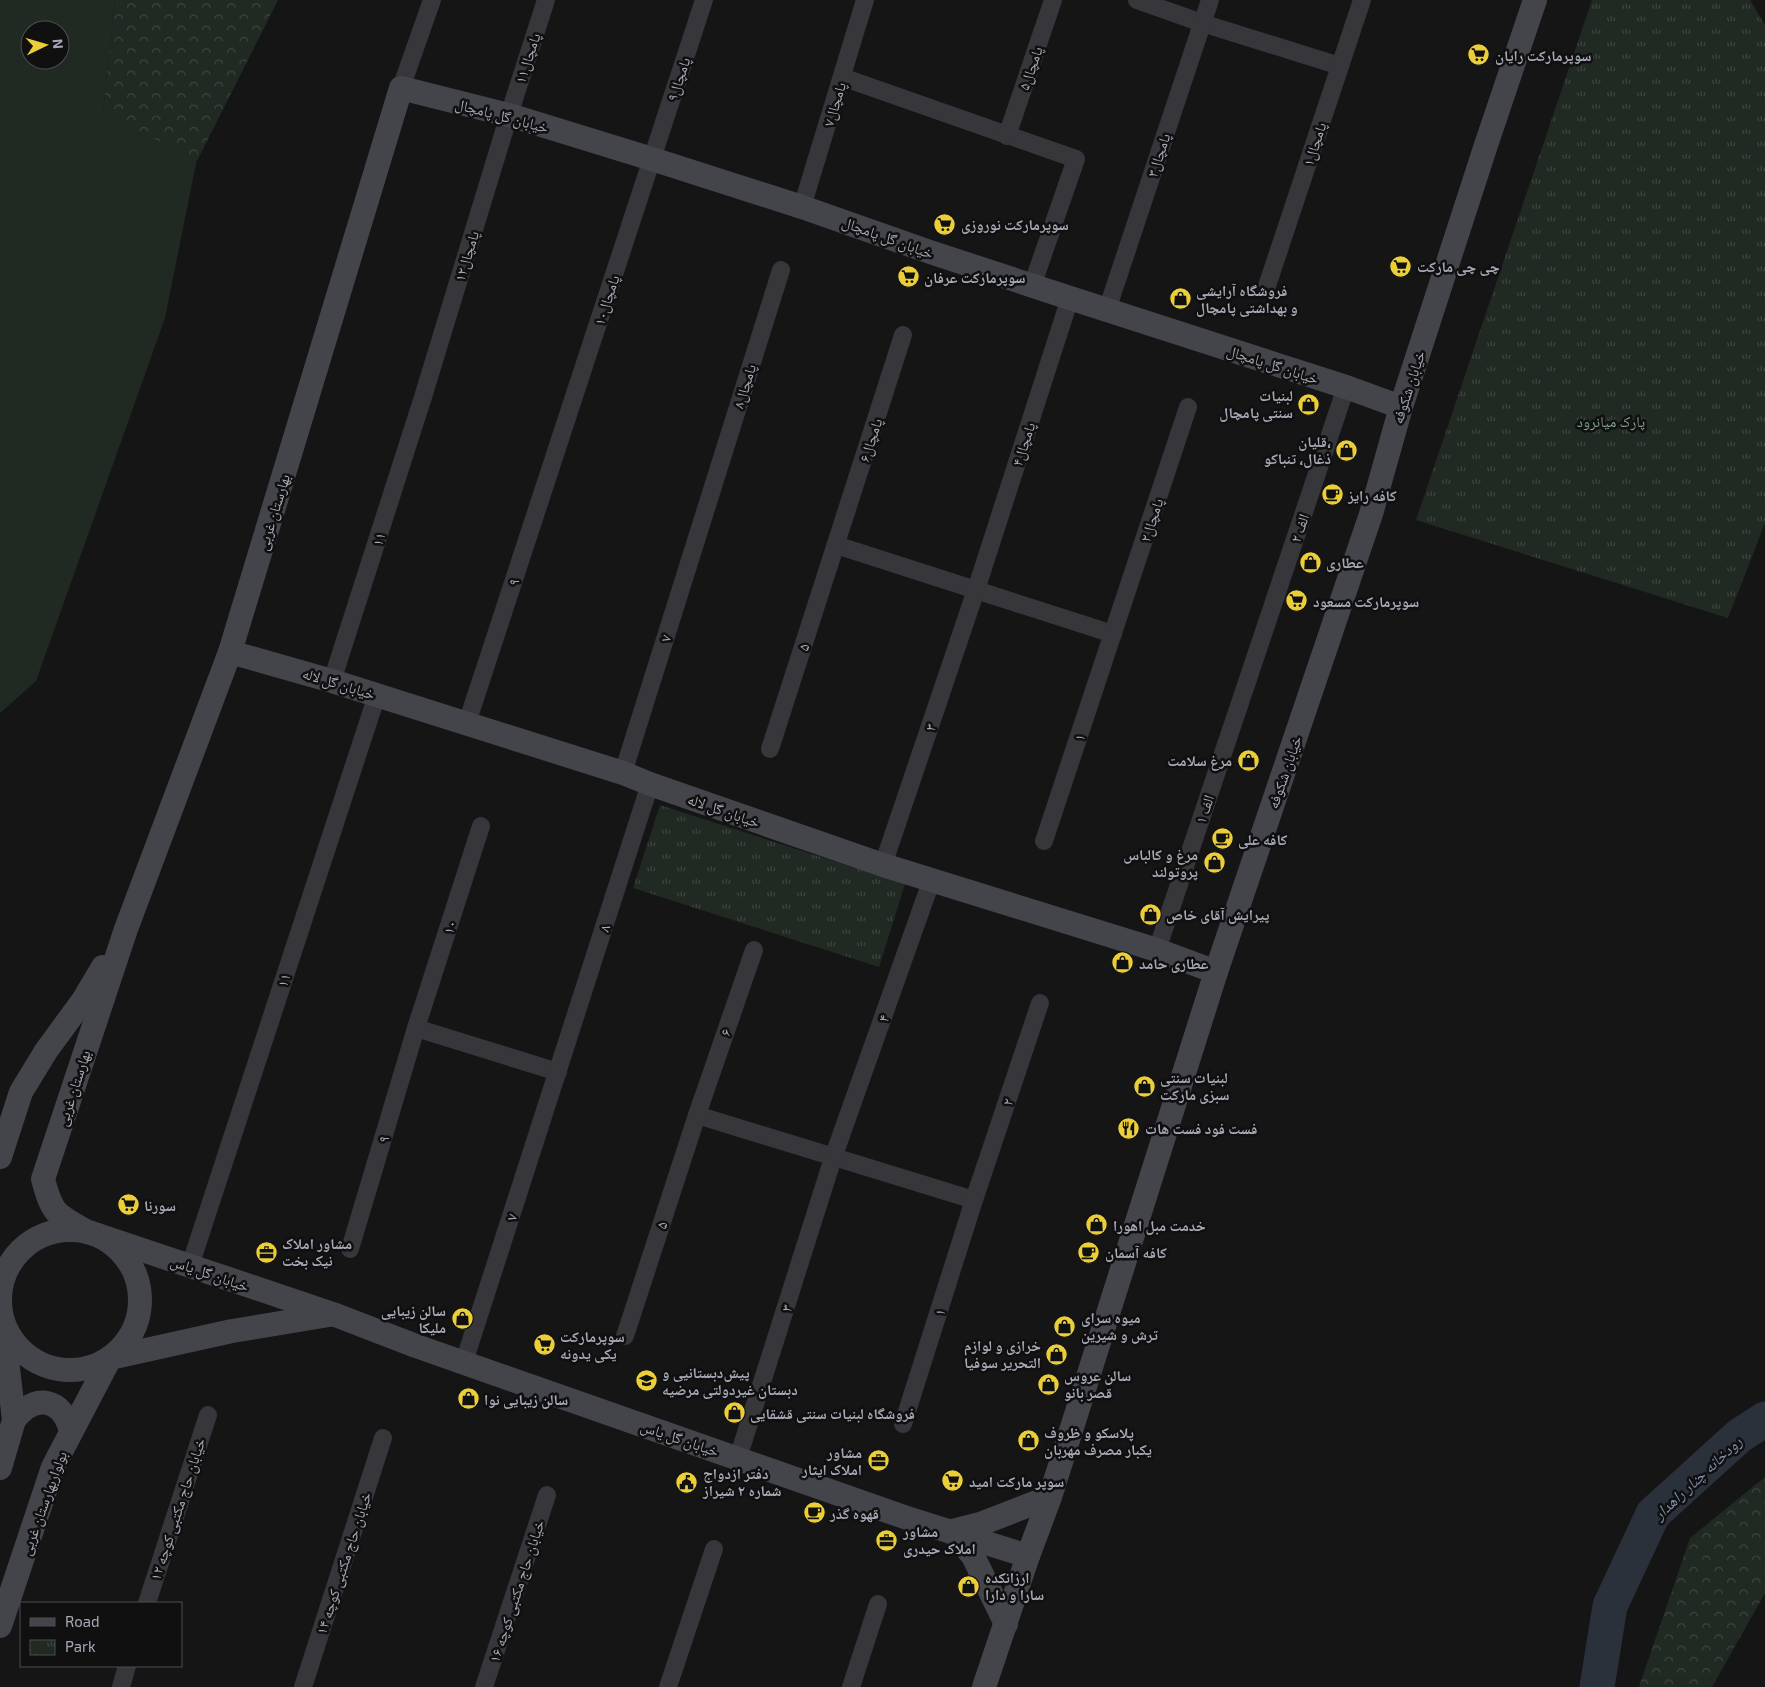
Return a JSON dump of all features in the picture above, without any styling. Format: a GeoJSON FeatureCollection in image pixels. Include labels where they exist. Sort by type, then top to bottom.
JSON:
{"type":"FeatureCollection","features":[{"type":"Feature","properties":{"kind":"street"},"geometry":{"type":"LineString","coordinates":[[401,88],[432,0]]}},
{"type":"Feature","properties":{"kind":"street","name":"پامچال۱۱"},"geometry":{"type":"LineString","coordinates":[[508,115],[546,0]]}},
{"type":"Feature","properties":{"kind":"street","name":"پامچال۹"},"geometry":{"type":"LineString","coordinates":[[652,159],[704,0]]}},
{"type":"Feature","properties":{"kind":"street","name":"پامچال۷"},"geometry":{"type":"LineString","coordinates":[[802,207],[865,0]]}},
{"type":"Feature","properties":{"kind":"street","name":"پامچال۵"},"geometry":{"type":"LineString","coordinates":[[1007,136],[1053,0]]}},
{"type":"Feature","properties":{"kind":"street"},"geometry":{"type":"LineString","coordinates":[[1137,0],[1340,66]]}},
{"type":"Feature","properties":{"kind":"street","name":"پامچال۳"},"geometry":{"type":"LineString","coordinates":[[1107,310],[1210,0]]}},
{"type":"Feature","properties":{"kind":"street","name":"پامچال۱"},"geometry":{"type":"LineString","coordinates":[[1266,289],[1362,0]]}},
{"type":"Feature","properties":{"kind":"street","name":"خیابان شکوفه"},"geometry":{"type":"LineString","coordinates":[[984,1687],[1050,1497],[1216,972],[1371,514],[1401,407],[1535,0]]}},
{"type":"Feature","properties":{"kind":"street"},"geometry":{"type":"LineString","coordinates":[[842,77],[1076,159],[1032,286]]}},
{"type":"Feature","properties":{"kind":"street","name":"خیابان گل پامچال"},"geometry":{"type":"LineString","coordinates":[[401,88],[508,115],[652,159],[802,207],[1032,286],[1346,387],[1401,407]]}},
{"type":"Feature","properties":{"kind":"street","name":"بهارستان غربی"},"geometry":{"type":"LineString","coordinates":[[86,1231],[60,1217],[50,1202],[43,1179],[126,930],[230,652],[401,88]]}},
{"type":"Feature","properties":{"kind":"street","name":"پامچال۱۲"},"geometry":{"type":"LineString","coordinates":[[423,397],[508,115]]}},
{"type":"Feature","properties":{"kind":"street","name":"پامچال۱۰"},"geometry":{"type":"LineString","coordinates":[[559,441],[652,159]]}},
{"type":"Feature","properties":{"kind":"street","name":"پامچال۸"},"geometry":{"type":"LineString","coordinates":[[708,503],[781,270]]}},
{"type":"Feature","properties":{"kind":"street","name":"پامچال۴"},"geometry":{"type":"LineString","coordinates":[[976,590],[1070,298]]}},
{"type":"Feature","properties":{"kind":"street","name":"پامچال۶"},"geometry":{"type":"LineString","coordinates":[[836,545],[904,335]]}},
{"type":"Feature","properties":{"kind":"street","name":"۲ الف"},"geometry":{"type":"LineString","coordinates":[[1251,669],[1346,387]]}},
{"type":"Feature","properties":{"kind":"street","name":"۱۱"},"geometry":{"type":"LineString","coordinates":[[332,680],[423,397]]}},
{"type":"Feature","properties":{"kind":"street","name":"پامچال۲"},"geometry":{"type":"LineString","coordinates":[[1114,634],[1188,406]]}},
{"type":"Feature","properties":{"kind":"street","name":"۹"},"geometry":{"type":"LineString","coordinates":[[467,723],[559,441]]}},
{"type":"Feature","properties":{"kind":"street","name":"۷"},"geometry":{"type":"LineString","coordinates":[[623,773],[708,503]]}},
{"type":"Feature","properties":{"kind":"street"},"geometry":{"type":"LineString","coordinates":[[836,545],[1114,634]]}},
{"type":"Feature","properties":{"kind":"street","name":"۵"},"geometry":{"type":"LineString","coordinates":[[770,749],[836,545]]}},
{"type":"Feature","properties":{"kind":"street","name":"۳"},"geometry":{"type":"LineString","coordinates":[[883,864],[976,590]]}},
{"type":"Feature","properties":{"kind":"street","name":"۱"},"geometry":{"type":"LineString","coordinates":[[1044,841],[1114,634]]}},
{"type":"Feature","properties":{"kind":"street","name":"خیابان گل لاله"},"geometry":{"type":"LineString","coordinates":[[230,652],[332,680],[623,773],[883,864],[1157,950],[1216,972]]}},
{"type":"Feature","properties":{"kind":"street","name":"۱ الف"},"geometry":{"type":"LineString","coordinates":[[1157,950],[1251,669]]}},
{"type":"Feature","properties":{"kind":"street","name":"۱۱"},"geometry":{"type":"LineString","coordinates":[[190,1266],[377,695]]}},
{"type":"Feature","properties":{"kind":"street","name":"۸"},"geometry":{"type":"LineString","coordinates":[[558,1072],[650,784]]}},
{"type":"Feature","properties":{"kind":"street","name":"۱۰"},"geometry":{"type":"LineString","coordinates":[[416,1028],[481,826]]}},
{"type":"Feature","properties":{"kind":"street","name":"۴"},"geometry":{"type":"LineString","coordinates":[[833,1158],[932,879]]}},
{"type":"Feature","properties":{"kind":"street","name":"بهارستان غربی"},"geometry":{"type":"LineString","coordinates":[[0,1157],[21,1092],[46,1052],[84,999],[126,930]]}},
{"type":"Feature","properties":{"kind":"street","name":"۶"},"geometry":{"type":"LineString","coordinates":[[697,1115],[754,950]]}},
{"type":"Feature","properties":{"kind":"street","name":"۲"},"geometry":{"type":"LineString","coordinates":[[974,1200],[1040,1003]]}},
{"type":"Feature","properties":{"kind":"street"},"geometry":{"type":"LineString","coordinates":[[416,1028],[558,1072]]}},
{"type":"Feature","properties":{"kind":"street","name":"۹"},"geometry":{"type":"LineString","coordinates":[[350,1249],[416,1028]]}},
{"type":"Feature","properties":{"kind":"street","name":"۷"},"geometry":{"type":"LineString","coordinates":[[464,1362],[558,1072]]}},
{"type":"Feature","properties":{"kind":"street"},"geometry":{"type":"LineString","coordinates":[[697,1115],[974,1200]]}},
{"type":"Feature","properties":{"kind":"street","name":"۵"},"geometry":{"type":"LineString","coordinates":[[625,1336],[697,1115]]}},
{"type":"Feature","properties":{"kind":"street","name":"۳"},"geometry":{"type":"LineString","coordinates":[[738,1458],[833,1158]]}},
{"type":"Feature","properties":{"kind":"street","name":"۱"},"geometry":{"type":"LineString","coordinates":[[903,1424],[974,1200]]}},
{"type":"Feature","properties":{"kind":"street"},"geometry":{"type":"LineString","coordinates":[[1,1311],[9,1335],[24,1353],[44,1365],[66,1370],[89,1368],[110,1358],[127,1342],[137,1321],[140,1298],[138,1283],[125,1255],[107,1240],[86,1231],[63,1230],[48,1234],[41,1236],[21,1249],[8,1268],[0,1290],[1,1311],[14,1420]]}},
{"type":"Feature","properties":{"kind":"street","name":"خیابان گل یاس"},"geometry":{"type":"LineString","coordinates":[[86,1231],[333,1314],[464,1362],[910,1518],[1028,1556]]}},
{"type":"Feature","properties":{"kind":"street","name":"خیابان گل یاس"},"geometry":{"type":"LineString","coordinates":[[110,1358],[232,1331],[333,1314]]}},
{"type":"Feature","properties":{"kind":"street","name":"بولواربهارستان غربی"},"geometry":{"type":"LineString","coordinates":[[0,1626],[53,1467],[110,1358]]}},
{"type":"Feature","properties":{"kind":"street"},"geometry":{"type":"LineString","coordinates":[[0,1468],[14,1420],[22,1409],[34,1403],[47,1403],[59,1408],[68,1418],[72,1431]]}},
{"type":"Feature","properties":{"kind":"street","name":"خیابان حاج مکتبی کوچه ۱۲"},"geometry":{"type":"LineString","coordinates":[[147,1602],[208,1415]]}},
{"type":"Feature","properties":{"kind":"street","name":"خیابان حاج مکتبی کوچه ۱۴"},"geometry":{"type":"LineString","coordinates":[[303,1687],[383,1438]]}},
{"type":"Feature","properties":{"kind":"street","name":"خیابان حاج مکتبی کوچه ۱۶"},"geometry":{"type":"LineString","coordinates":[[484,1687],[547,1495]]}},
{"type":"Feature","properties":{"kind":"street"},"geometry":{"type":"LineString","coordinates":[[1006,1624],[973,1556],[952,1531],[990,1520],[1050,1497]]}},
{"type":"Feature","properties":{"kind":"street"},"geometry":{"type":"LineString","coordinates":[[668,1687],[714,1549]]}},
{"type":"Feature","properties":{"kind":"street"},"geometry":{"type":"LineString","coordinates":[[851,1687],[878,1604]]}},
{"type":"Feature","properties":{"kind":"street"},"geometry":{"type":"LineString","coordinates":[[120,1687],[127,1667]]}},
{"type":"Feature","properties":{"kind":"green space"},"geometry":{"type":"Polygon","coordinates":[[[0,0],[115,0],[103,112],[197,159],[165,318],[36,681],[0,713],[0,0]]]}},
{"type":"Feature","properties":{"kind":"green space"},"geometry":{"type":"Polygon","coordinates":[[[115,0],[278,0],[197,161],[103,112],[115,0]]]}},
{"type":"Feature","properties":{"kind":"green space","name":"پارک میانرود"},"geometry":{"type":"Polygon","coordinates":[[[1592,0],[1750,0],[1765,25],[1765,523],[1728,618],[1416,520],[1592,0]]]}},
{"type":"Feature","properties":{"kind":"green space"},"geometry":{"type":"Polygon","coordinates":[[[660,805],[905,884],[879,967],[633,888],[660,805]]]}},
{"type":"Feature","properties":{"kind":"green space"},"geometry":{"type":"Polygon","coordinates":[[[1765,1477],[1765,1593],[1712,1687],[1639,1687],[1690,1538],[1765,1477]]]}},
{"type":"Feature","properties":{"kind":"waterway","name":"رودخانه چنار راهدار"},"geometry":{"type":"LineString","coordinates":[[1597,1687],[1610,1606],[1653,1514],[1739,1436],[1765,1419]]}},
{"type":"Feature","properties":{"kind":"place","name":"سوپرمارکت رایان"},"geometry":{"type":"Point","coordinates":[1479,55]}},
{"type":"Feature","properties":{"kind":"place","name":"سوپرمارکت نوروزی"},"geometry":{"type":"Point","coordinates":[945,224]}},
{"type":"Feature","properties":{"kind":"place","name":"چی چی مارکت"},"geometry":{"type":"Point","coordinates":[1401,266]}},
{"type":"Feature","properties":{"kind":"place","name":"سوپرمارکت عرفان"},"geometry":{"type":"Point","coordinates":[908,277]}},
{"type":"Feature","properties":{"kind":"place","name":"فروشگاه آرایشی و بهداشتی پامچال"},"geometry":{"type":"Point","coordinates":[1180,299]}},
{"type":"Feature","properties":{"kind":"place","name":"لبنیات سنتی پامچال"},"geometry":{"type":"Point","coordinates":[1309,404]}},
{"type":"Feature","properties":{"kind":"place","name":"قلیان، ذغال، تنباکو"},"geometry":{"type":"Point","coordinates":[1347,450]}},
{"type":"Feature","properties":{"kind":"place","name":"کافه رایز"},"geometry":{"type":"Point","coordinates":[1332,495]}},
{"type":"Feature","properties":{"kind":"place","name":"عطاری"},"geometry":{"type":"Point","coordinates":[1310,562]}},
{"type":"Feature","properties":{"kind":"place","name":"سوپرمارکت مسعود"},"geometry":{"type":"Point","coordinates":[1297,601]}},
{"type":"Feature","properties":{"kind":"place","name":"مرغ سلامت"},"geometry":{"type":"Point","coordinates":[1248,760]}},
{"type":"Feature","properties":{"kind":"place","name":"کافه علی"},"geometry":{"type":"Point","coordinates":[1222,839]}},
{"type":"Feature","properties":{"kind":"place","name":"مرغ و کالباس پروتولند"},"geometry":{"type":"Point","coordinates":[1214,863]}},
{"type":"Feature","properties":{"kind":"place","name":"پیرایش آقای خاص"},"geometry":{"type":"Point","coordinates":[1150,914]}},
{"type":"Feature","properties":{"kind":"place","name":"عطاری حامد"},"geometry":{"type":"Point","coordinates":[1123,963]}},
{"type":"Feature","properties":{"kind":"place","name":"لبنیات سنتی سبزی مارکت"},"geometry":{"type":"Point","coordinates":[1144,1086]}},
{"type":"Feature","properties":{"kind":"place","name":"فست فود فست هات"},"geometry":{"type":"Point","coordinates":[1129,1128]}},
{"type":"Feature","properties":{"kind":"place","name":"سورنا"},"geometry":{"type":"Point","coordinates":[128,1205]}},
{"type":"Feature","properties":{"kind":"place","name":"خدمت مبل اهورا"},"geometry":{"type":"Point","coordinates":[1097,1225]}},
{"type":"Feature","properties":{"kind":"place","name":"مشاور املاک نیک بخت"},"geometry":{"type":"Point","coordinates":[266,1252]}},
{"type":"Feature","properties":{"kind":"place","name":"کافه آسمان"},"geometry":{"type":"Point","coordinates":[1089,1252]}},
{"type":"Feature","properties":{"kind":"place","name":"سالن زیبایی ملیکا"},"geometry":{"type":"Point","coordinates":[462,1319]}},
{"type":"Feature","properties":{"kind":"place","name":"میوه سرای ترش و شیرین"},"geometry":{"type":"Point","coordinates":[1065,1326]}},
{"type":"Feature","properties":{"kind":"place","name":"سوپرمارکت یکی یدونه"},"geometry":{"type":"Point","coordinates":[544,1345]}},
{"type":"Feature","properties":{"kind":"place","name":"خرازی و لوازم التحریر سوفیا"},"geometry":{"type":"Point","coordinates":[1057,1354]}},
{"type":"Feature","properties":{"kind":"place","name":"پیش‌دبستانیی و دبستان غیردولتی مرضیه"},"geometry":{"type":"Point","coordinates":[646,1381]}},
{"type":"Feature","properties":{"kind":"place","name":"سالن عروس قصر بانو"},"geometry":{"type":"Point","coordinates":[1048,1384]}},
{"type":"Feature","properties":{"kind":"place","name":"سالن زیبایی نوا"},"geometry":{"type":"Point","coordinates":[468,1399]}},
{"type":"Feature","properties":{"kind":"place","name":"فروشگاه لبنیات سنتی قشقایی"},"geometry":{"type":"Point","coordinates":[734,1413]}},
{"type":"Feature","properties":{"kind":"place","name":"پلاسکو و ظروف یکبار مصرف مهربان"},"geometry":{"type":"Point","coordinates":[1028,1441]}},
{"type":"Feature","properties":{"kind":"place","name":"مشاور املاک ایثار"},"geometry":{"type":"Point","coordinates":[878,1461]}},
{"type":"Feature","properties":{"kind":"place","name":"سوپر مارکت امید"},"geometry":{"type":"Point","coordinates":[953,1481]}},
{"type":"Feature","properties":{"kind":"place","name":"دفتر ازدواج شماره ۲ شیراز"},"geometry":{"type":"Point","coordinates":[687,1482]}},
{"type":"Feature","properties":{"kind":"place","name":"قهوه گذر"},"geometry":{"type":"Point","coordinates":[814,1513]}},
{"type":"Feature","properties":{"kind":"place","name":"مشاور املاک حیدری"},"geometry":{"type":"Point","coordinates":[887,1540]}},
{"type":"Feature","properties":{"kind":"place","name":"ارزانکده سارا و دارا"},"geometry":{"type":"Point","coordinates":[969,1586]}}]}
